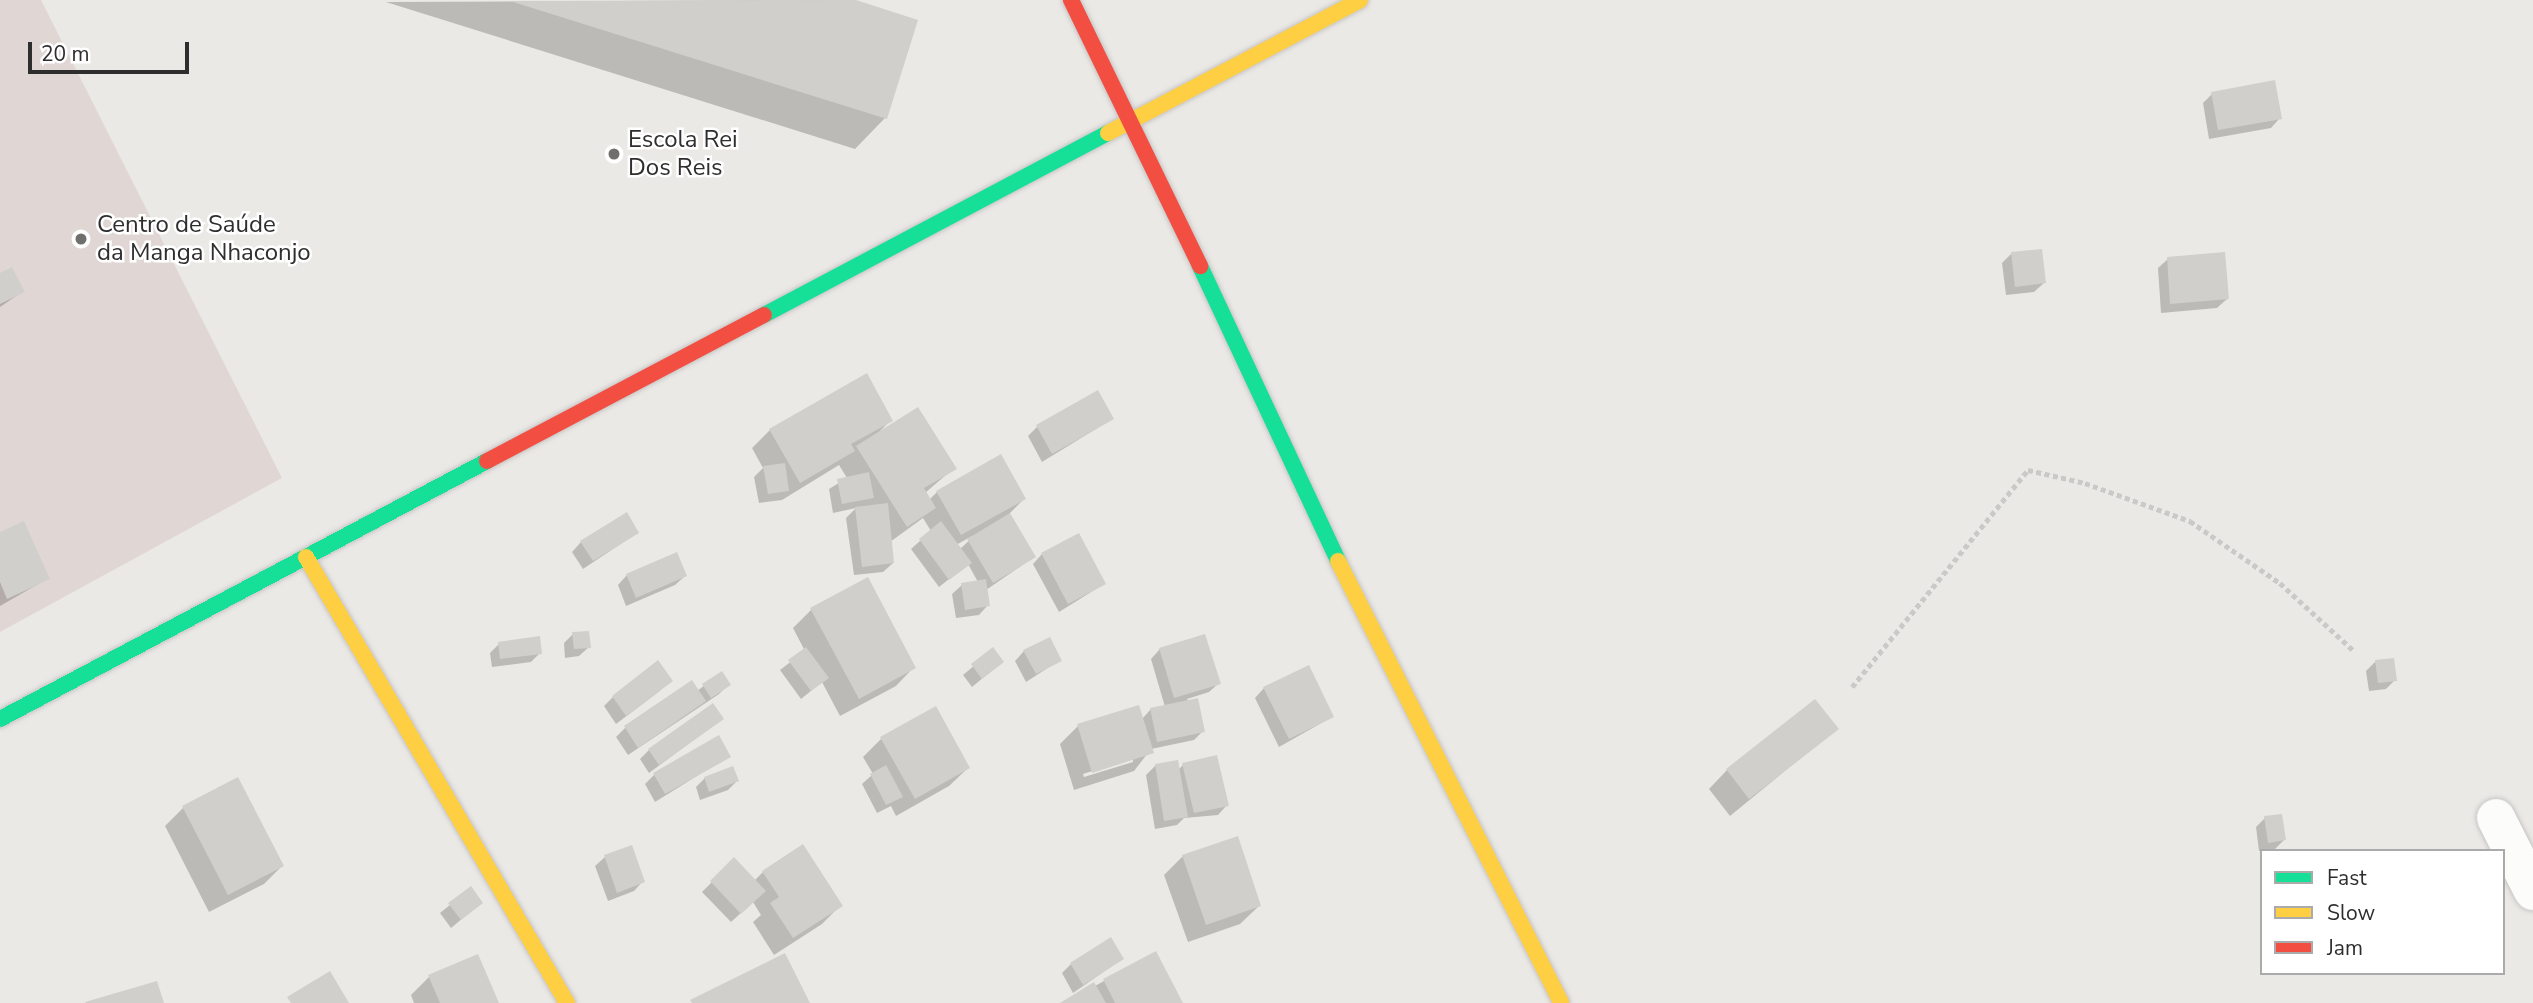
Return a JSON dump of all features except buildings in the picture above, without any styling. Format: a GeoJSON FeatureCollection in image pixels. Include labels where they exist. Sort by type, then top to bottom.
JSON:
{"type":"FeatureCollection","features":[{"type":"Feature","properties":{"kind":"street"},"geometry":{"type":"LineString","coordinates":[[1071,0],[1132,120],[1332,549],[1561,1003]]}},
{"type":"Feature","properties":{"kind":"street"},"geometry":{"type":"LineString","coordinates":[[0,719],[1360,0]]}},
{"type":"Feature","properties":{"kind":"street"},"geometry":{"type":"LineString","coordinates":[[306,557],[567,1003]]}},
{"type":"Feature","properties":{"kind":"street"},"geometry":{"type":"LineString","coordinates":[[2496,818],[2533,891]]}},
{"type":"Feature","properties":{"kind":"path"},"geometry":{"type":"LineString","coordinates":[[1852,687],[2028,470],[2085,483],[2190,521],[2280,583],[2353,650]]}},
{"type":"Feature","properties":{"kind":"shaded area","name":"Centro de Saúde da Manga Nhaconjo"},"geometry":{"type":"Polygon","coordinates":[[[0,0],[41,0],[282,478],[0,632],[0,0]]]}},
{"type":"Feature","properties":{"kind":"traffic: fast"},"geometry":{"type":"LineString","coordinates":[[764,315],[1108,133]]}},
{"type":"Feature","properties":{"kind":"traffic: fast"},"geometry":{"type":"LineString","coordinates":[[1200,266],[1338,561]]}},
{"type":"Feature","properties":{"kind":"traffic: fast"},"geometry":{"type":"LineString","coordinates":[[0,719],[487,461]]}},
{"type":"Feature","properties":{"kind":"traffic: slow"},"geometry":{"type":"LineString","coordinates":[[1108,133],[1360,0]]}},
{"type":"Feature","properties":{"kind":"traffic: slow"},"geometry":{"type":"LineString","coordinates":[[306,557],[567,1003]]}},
{"type":"Feature","properties":{"kind":"traffic: slow"},"geometry":{"type":"LineString","coordinates":[[1338,561],[1561,1003]]}},
{"type":"Feature","properties":{"kind":"traffic: jam"},"geometry":{"type":"LineString","coordinates":[[1071,0],[1200,266]]}},
{"type":"Feature","properties":{"kind":"traffic: jam"},"geometry":{"type":"LineString","coordinates":[[487,461],[764,315]]}},
{"type":"Feature","properties":{"kind":"place","name":"Escola Rei Dos Reis"},"geometry":{"type":"Point","coordinates":[614,154]}},
{"type":"Feature","properties":{"kind":"place","name":"Centro de Saúde da Manga Nhaconjo"},"geometry":{"type":"Point","coordinates":[81,239]}}]}
